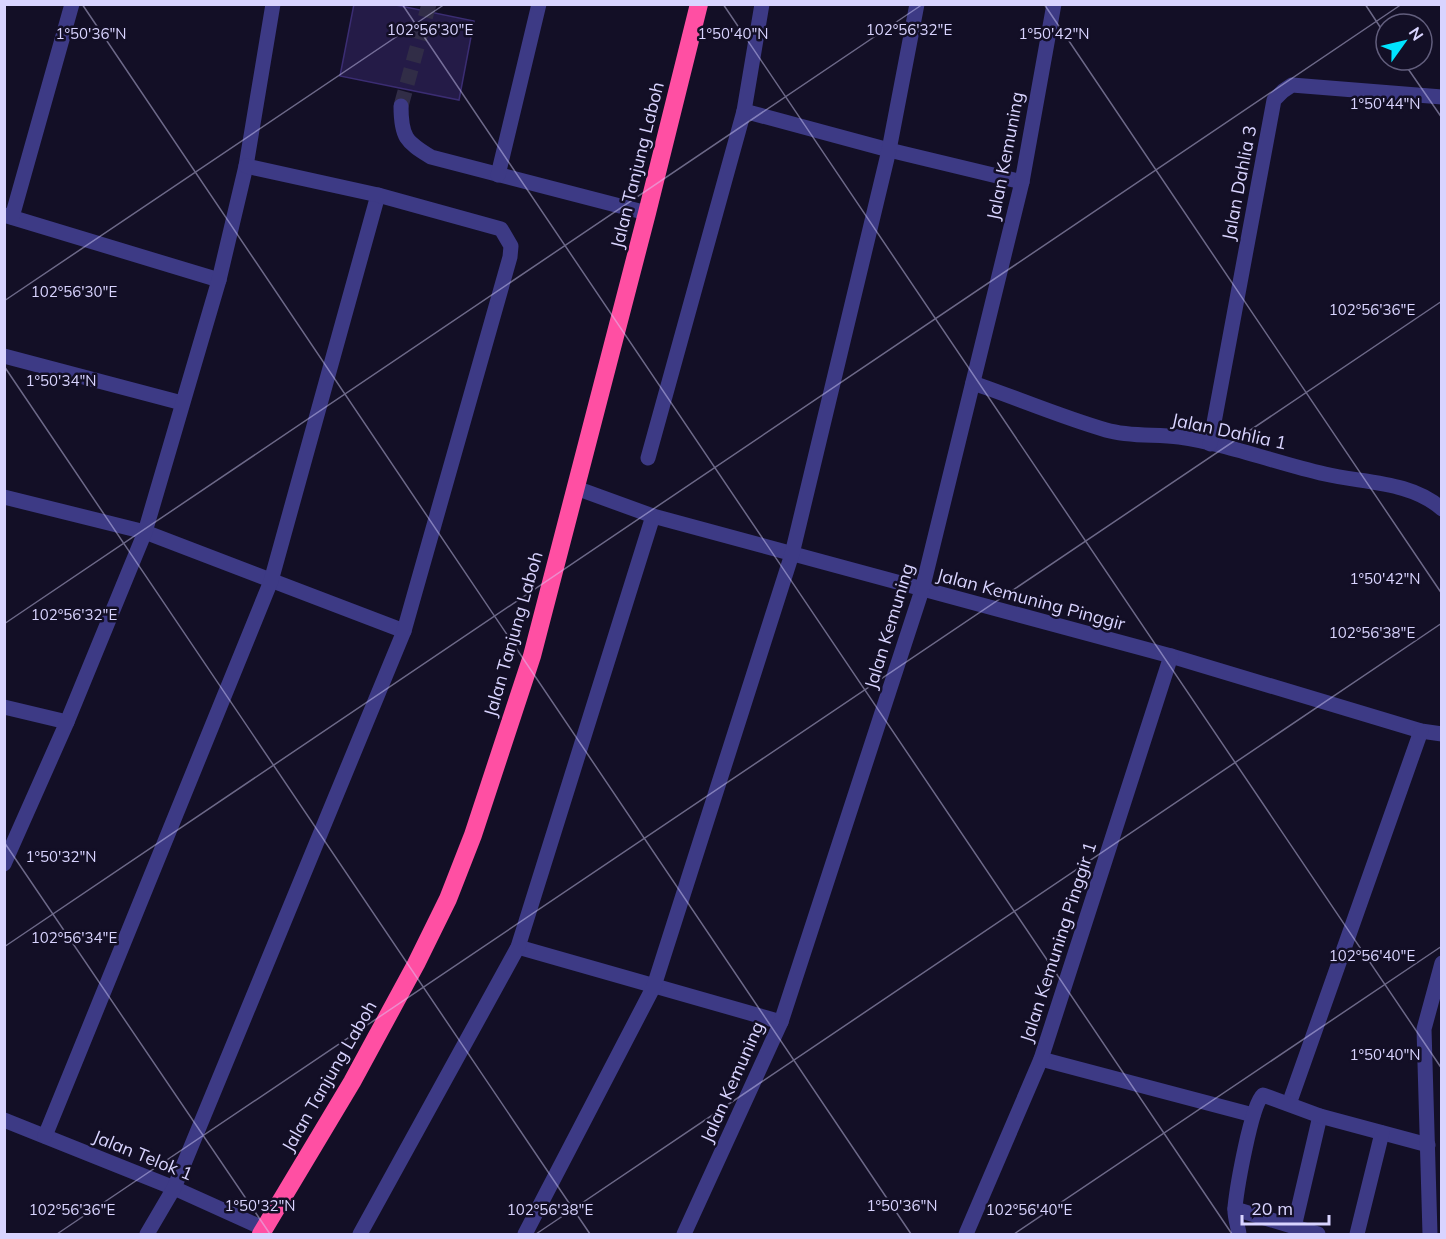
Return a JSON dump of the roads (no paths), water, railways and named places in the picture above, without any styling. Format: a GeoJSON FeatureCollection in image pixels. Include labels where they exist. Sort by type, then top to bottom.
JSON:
{"type":"FeatureCollection","features":[{"type":"Feature","properties":{"kind":"highway","name":"Jalan Tanjung Laboh"},"geometry":{"type":"LineString","coordinates":[[263,1232],[352,1082],[416,964],[448,899],[473,835],[531,656],[699,4]]}},
{"type":"Feature","properties":{"kind":"street"},"geometry":{"type":"LineString","coordinates":[[72,4],[8,216],[219,280]]}},
{"type":"Feature","properties":{"kind":"street"},"geometry":{"type":"LineString","coordinates":[[4,864],[67,722],[146,532],[219,280],[246,166],[273,4]]}},
{"type":"Feature","properties":{"kind":"street"},"geometry":{"type":"LineString","coordinates":[[498,176],[538,4]]}},
{"type":"Feature","properties":{"kind":"street"},"geometry":{"type":"LineString","coordinates":[[648,458],[744,111],[762,4]]}},
{"type":"Feature","properties":{"kind":"street"},"geometry":{"type":"LineString","coordinates":[[525,1234],[654,986],[792,554],[889,150],[917,4]]}},
{"type":"Feature","properties":{"kind":"street","name":"Jalan Kemuning"},"geometry":{"type":"LineString","coordinates":[[684,1234],[781,1022],[922,590],[1022,182],[1054,4]]}},
{"type":"Feature","properties":{"kind":"street","name":"Jalan Dahlia 3"},"geometry":{"type":"LineString","coordinates":[[1209,444],[1274,100],[1292,85],[1442,97]]}},
{"type":"Feature","properties":{"kind":"street"},"geometry":{"type":"LineString","coordinates":[[401,106],[401,122],[407,140],[431,157],[647,213]]}},
{"type":"Feature","properties":{"kind":"street"},"geometry":{"type":"LineString","coordinates":[[744,111],[889,150],[1022,182]]}},
{"type":"Feature","properties":{"kind":"street"},"geometry":{"type":"LineString","coordinates":[[147,1234],[174,1188],[404,631],[510,257],[511,246],[501,229],[378,195],[246,166]]}},
{"type":"Feature","properties":{"kind":"street"},"geometry":{"type":"LineString","coordinates":[[45,1136],[271,580],[378,195]]}},
{"type":"Feature","properties":{"kind":"street"},"geometry":{"type":"LineString","coordinates":[[4,356],[182,403]]}},
{"type":"Feature","properties":{"kind":"street","name":"Jalan Dahlia 1"},"geometry":{"type":"LineString","coordinates":[[973,383],[1108,431],[1178,437],[1326,474],[1409,490],[1434,502],[1442,509]]}},
{"type":"Feature","properties":{"kind":"street","name":"Jalan Kemuning Pinggir"},"geometry":{"type":"LineString","coordinates":[[576,488],[653,516],[1171,656],[1420,731],[1442,734]]}},
{"type":"Feature","properties":{"kind":"street"},"geometry":{"type":"LineString","coordinates":[[4,497],[146,532],[404,631]]}},
{"type":"Feature","properties":{"kind":"street"},"geometry":{"type":"LineString","coordinates":[[360,1234],[518,947],[653,516]]}},
{"type":"Feature","properties":{"kind":"street","name":"Jalan Kemuning Pinggir 1"},"geometry":{"type":"LineString","coordinates":[[966,1234],[1041,1059],[1171,656]]}},
{"type":"Feature","properties":{"kind":"street"},"geometry":{"type":"LineString","coordinates":[[4,708],[67,722]]}},
{"type":"Feature","properties":{"kind":"street"},"geometry":{"type":"LineString","coordinates":[[1289,1104],[1420,731]]}},
{"type":"Feature","properties":{"kind":"street"},"geometry":{"type":"LineString","coordinates":[[518,947],[781,1022]]}},
{"type":"Feature","properties":{"kind":"street"},"geometry":{"type":"LineString","coordinates":[[1430,1234],[1424,1029],[1442,963]]}},
{"type":"Feature","properties":{"kind":"street"},"geometry":{"type":"LineString","coordinates":[[1041,1059],[1253,1114]]}},
{"type":"Feature","properties":{"kind":"street"},"geometry":{"type":"LineString","coordinates":[[1239,1234],[1235,1209],[1253,1114],[1263,1095],[1320,1116],[1428,1145]]}},
{"type":"Feature","properties":{"kind":"street"},"geometry":{"type":"LineString","coordinates":[[1294,1227],[1320,1116]]}},
{"type":"Feature","properties":{"kind":"street","name":"Jalan Telok 1"},"geometry":{"type":"LineString","coordinates":[[4,1120],[174,1188],[263,1232]]}},
{"type":"Feature","properties":{"kind":"street"},"geometry":{"type":"LineString","coordinates":[[1357,1234],[1382,1133]]}},
{"type":"Feature","properties":{"kind":"street"},"geometry":{"type":"LineString","coordinates":[[1235,1209],[1318,1234]]}},
{"type":"Feature","properties":{"kind":"tunnel"},"geometry":{"type":"LineString","coordinates":[[401,106],[429,4]]}}]}
